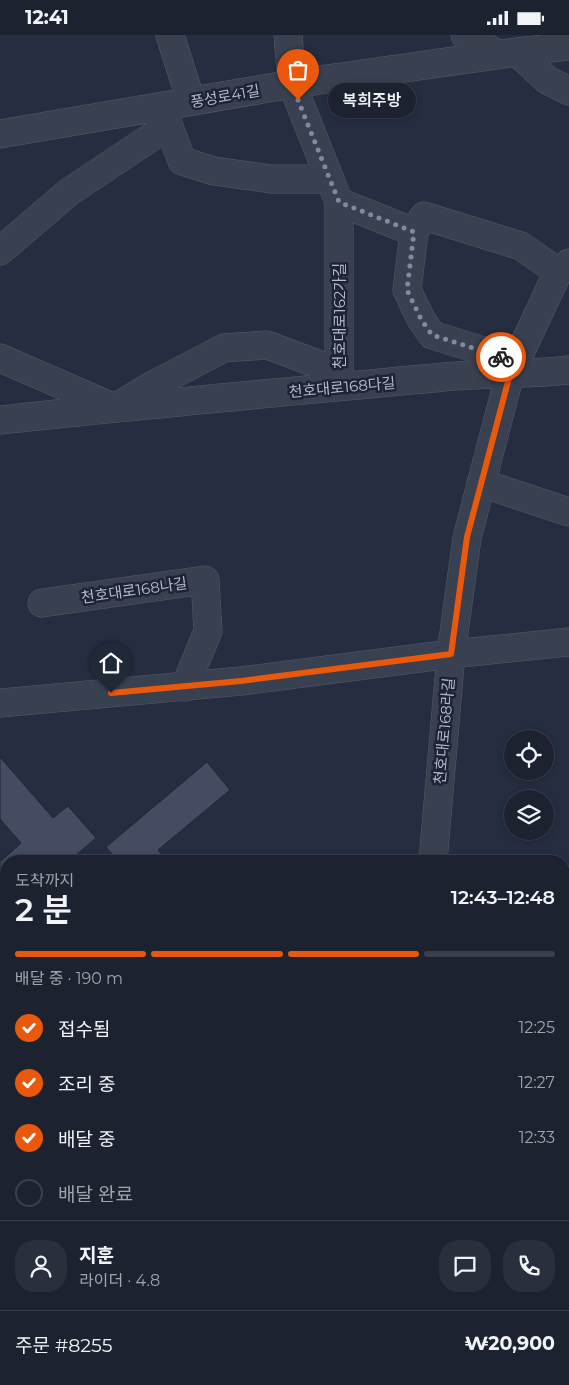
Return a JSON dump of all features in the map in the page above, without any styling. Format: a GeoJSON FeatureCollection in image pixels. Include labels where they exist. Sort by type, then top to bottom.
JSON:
{"type":"FeatureCollection","features":[{"type":"Feature","properties":{"kind":"street"},"geometry":{"type":"LineString","coordinates":[[170,35],[191,101]]}},
{"type":"Feature","properties":{"kind":"street","name":"천호대로162가길"},"geometry":{"type":"LineString","coordinates":[[288,35],[292,84],[334,190],[339,387]]}},
{"type":"Feature","properties":{"kind":"street"},"geometry":{"type":"LineString","coordinates":[[465,35],[507,53],[546,80],[569,91]]}},
{"type":"Feature","properties":{"kind":"street","name":"풍성로41길"},"geometry":{"type":"LineString","coordinates":[[0,251],[68,192],[165,116],[191,101],[292,84],[507,53],[554,43]]}},
{"type":"Feature","properties":{"kind":"street"},"geometry":{"type":"LineString","coordinates":[[165,116],[182,161],[214,171],[334,190],[414,232],[407,290],[428,330],[432,335],[500,356],[510,374]]}},
{"type":"Feature","properties":{"kind":"street","name":"풍성로41길"},"geometry":{"type":"LineString","coordinates":[[0,135],[165,116]]}},
{"type":"Feature","properties":{"kind":"street","name":"천호대로168라길"},"geometry":{"type":"LineString","coordinates":[[414,232],[424,216],[521,246],[563,268],[510,374],[467,537],[451,654],[434,855]]}},
{"type":"Feature","properties":{"kind":"street","name":"천호대로162가길"},"geometry":{"type":"LineString","coordinates":[[115,408],[153,385],[224,348],[267,345],[318,364],[339,387]]}},
{"type":"Feature","properties":{"kind":"street","name":"천호대로168다길"},"geometry":{"type":"LineString","coordinates":[[0,358],[115,408]]}},
{"type":"Feature","properties":{"kind":"street","name":"천호대로168다길"},"geometry":{"type":"LineString","coordinates":[[0,420],[470,375],[547,373],[569,370]]}},
{"type":"Feature","properties":{"kind":"street"},"geometry":{"type":"LineString","coordinates":[[481,483],[569,512]]}},
{"type":"Feature","properties":{"kind":"street","name":"천호대로168나길"},"geometry":{"type":"LineString","coordinates":[[42,603],[205,580],[208,631],[185,687]]}},
{"type":"Feature","properties":{"kind":"street"},"geometry":{"type":"LineString","coordinates":[[0,703],[241,681],[451,654],[569,642]]}},
{"type":"Feature","properties":{"kind":"building"},"geometry":{"type":"Polygon","coordinates":[[[0,757],[53,818],[68,806],[96,838],[76,855],[8,855],[21,843],[0,819],[0,757]]]}},
{"type":"Feature","properties":{"kind":"building"},"geometry":{"type":"Polygon","coordinates":[[[207,762],[230,790],[158,850],[162,855],[113,855],[106,847],[207,762]]]}},
{"type":"Feature","properties":{"kind":"way so far"},"geometry":{"type":"LineString","coordinates":[[298,100],[339,202],[414,232],[407,290],[421,319],[432,335],[501,357]]}},
{"type":"Feature","properties":{"kind":"place","name":"복희주방"},"geometry":{"type":"Point","coordinates":[298,100]}},
{"type":"Feature","properties":{"kind":"route"},"geometry":{"type":"LineString","coordinates":[[111,693],[241,681],[451,654],[467,537],[510,374],[501,357]]}}]}
